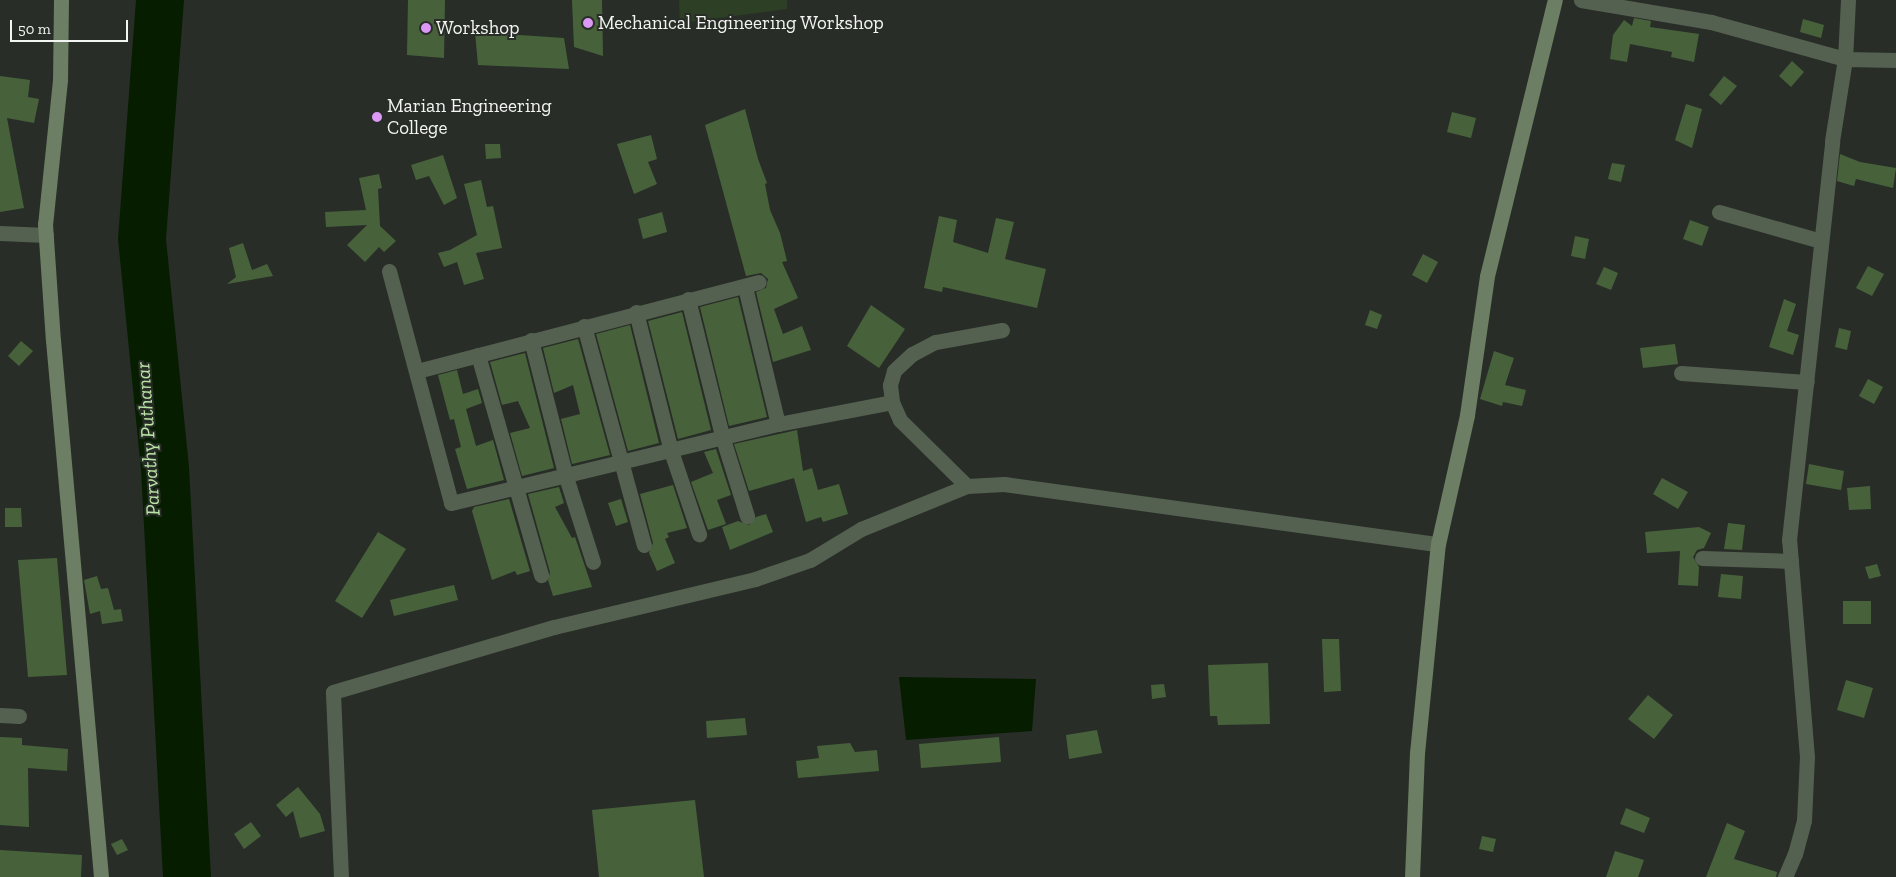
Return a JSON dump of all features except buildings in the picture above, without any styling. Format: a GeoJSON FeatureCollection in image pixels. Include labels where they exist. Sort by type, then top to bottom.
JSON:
{"type":"FeatureCollection","features":[{"type":"Feature","properties":{"kind":"street"},"geometry":{"type":"LineString","coordinates":[[61,0],[60,80],[46,235],[52,340],[101,877]]}},
{"type":"Feature","properties":{"kind":"street"},"geometry":{"type":"LineString","coordinates":[[1412,877],[1418,753],[1438,544],[1467,415],[1487,276],[1555,0]]}},
{"type":"Feature","properties":{"kind":"street"},"geometry":{"type":"LineString","coordinates":[[1580,0],[1711,22],[1845,59],[1896,60]]}},
{"type":"Feature","properties":{"kind":"street"},"geometry":{"type":"LineString","coordinates":[[1785,877],[1796,854],[1804,820],[1807,757],[1789,540],[1821,241],[1845,59],[1848,0]]}},
{"type":"Feature","properties":{"kind":"street"},"geometry":{"type":"LineString","coordinates":[[1719,212],[1821,241]]}},
{"type":"Feature","properties":{"kind":"street"},"geometry":{"type":"LineString","coordinates":[[0,233],[46,235]]}},
{"type":"Feature","properties":{"kind":"street"},"geometry":{"type":"LineString","coordinates":[[389,270],[452,503],[723,439],[778,424],[892,402]]}},
{"type":"Feature","properties":{"kind":"street"},"geometry":{"type":"LineString","coordinates":[[417,371],[636,312],[752,284],[778,424]]}},
{"type":"Feature","properties":{"kind":"street"},"geometry":{"type":"LineString","coordinates":[[688,299],[723,439],[747,516]]}},
{"type":"Feature","properties":{"kind":"street"},"geometry":{"type":"LineString","coordinates":[[636,312],[671,451],[699,534]]}},
{"type":"Feature","properties":{"kind":"street"},"geometry":{"type":"LineString","coordinates":[[584,326],[619,464],[644,545]]}},
{"type":"Feature","properties":{"kind":"street"},"geometry":{"type":"LineString","coordinates":[[968,486],[900,420],[892,402],[890,385],[894,372],[912,354],[935,342],[1002,330]]}},
{"type":"Feature","properties":{"kind":"street"},"geometry":{"type":"LineString","coordinates":[[531,340],[566,477],[593,562]]}},
{"type":"Feature","properties":{"kind":"street"},"geometry":{"type":"LineString","coordinates":[[478,355],[541,575]]}},
{"type":"Feature","properties":{"kind":"street"},"geometry":{"type":"LineString","coordinates":[[1681,373],[1807,382]]}},
{"type":"Feature","properties":{"kind":"street"},"geometry":{"type":"LineString","coordinates":[[341,877],[333,692],[554,627],[755,579],[810,560],[861,529],[968,486],[1004,484],[1438,544]]}},
{"type":"Feature","properties":{"kind":"street"},"geometry":{"type":"LineString","coordinates":[[1702,558],[1791,562]]}},
{"type":"Feature","properties":{"kind":"street"},"geometry":{"type":"LineString","coordinates":[[0,715],[19,716]]}},
{"type":"Feature","properties":{"kind":"shaded area"},"geometry":{"type":"Polygon","coordinates":[[[679,0],[787,0],[787,9],[680,23],[679,0]]]}},
{"type":"Feature","properties":{"kind":"water","name":"Parvathy Puthanar"},"geometry":{"type":"Polygon","coordinates":[[[136,0],[184,0],[166,239],[189,467],[211,877],[163,877],[141,470],[118,239],[136,0]]]}},
{"type":"Feature","properties":{"kind":"water"},"geometry":{"type":"Polygon","coordinates":[[[899,677],[1036,679],[1032,731],[906,740],[899,677]]]}},
{"type":"Feature","properties":{"kind":"place","name":"Mechanical Engineering Workshop"},"geometry":{"type":"Point","coordinates":[588,23]}},
{"type":"Feature","properties":{"kind":"place","name":"Workshop"},"geometry":{"type":"Point","coordinates":[426,28]}},
{"type":"Feature","properties":{"kind":"place","name":"Marian Engineering College"},"geometry":{"type":"Point","coordinates":[377,117]}}]}
